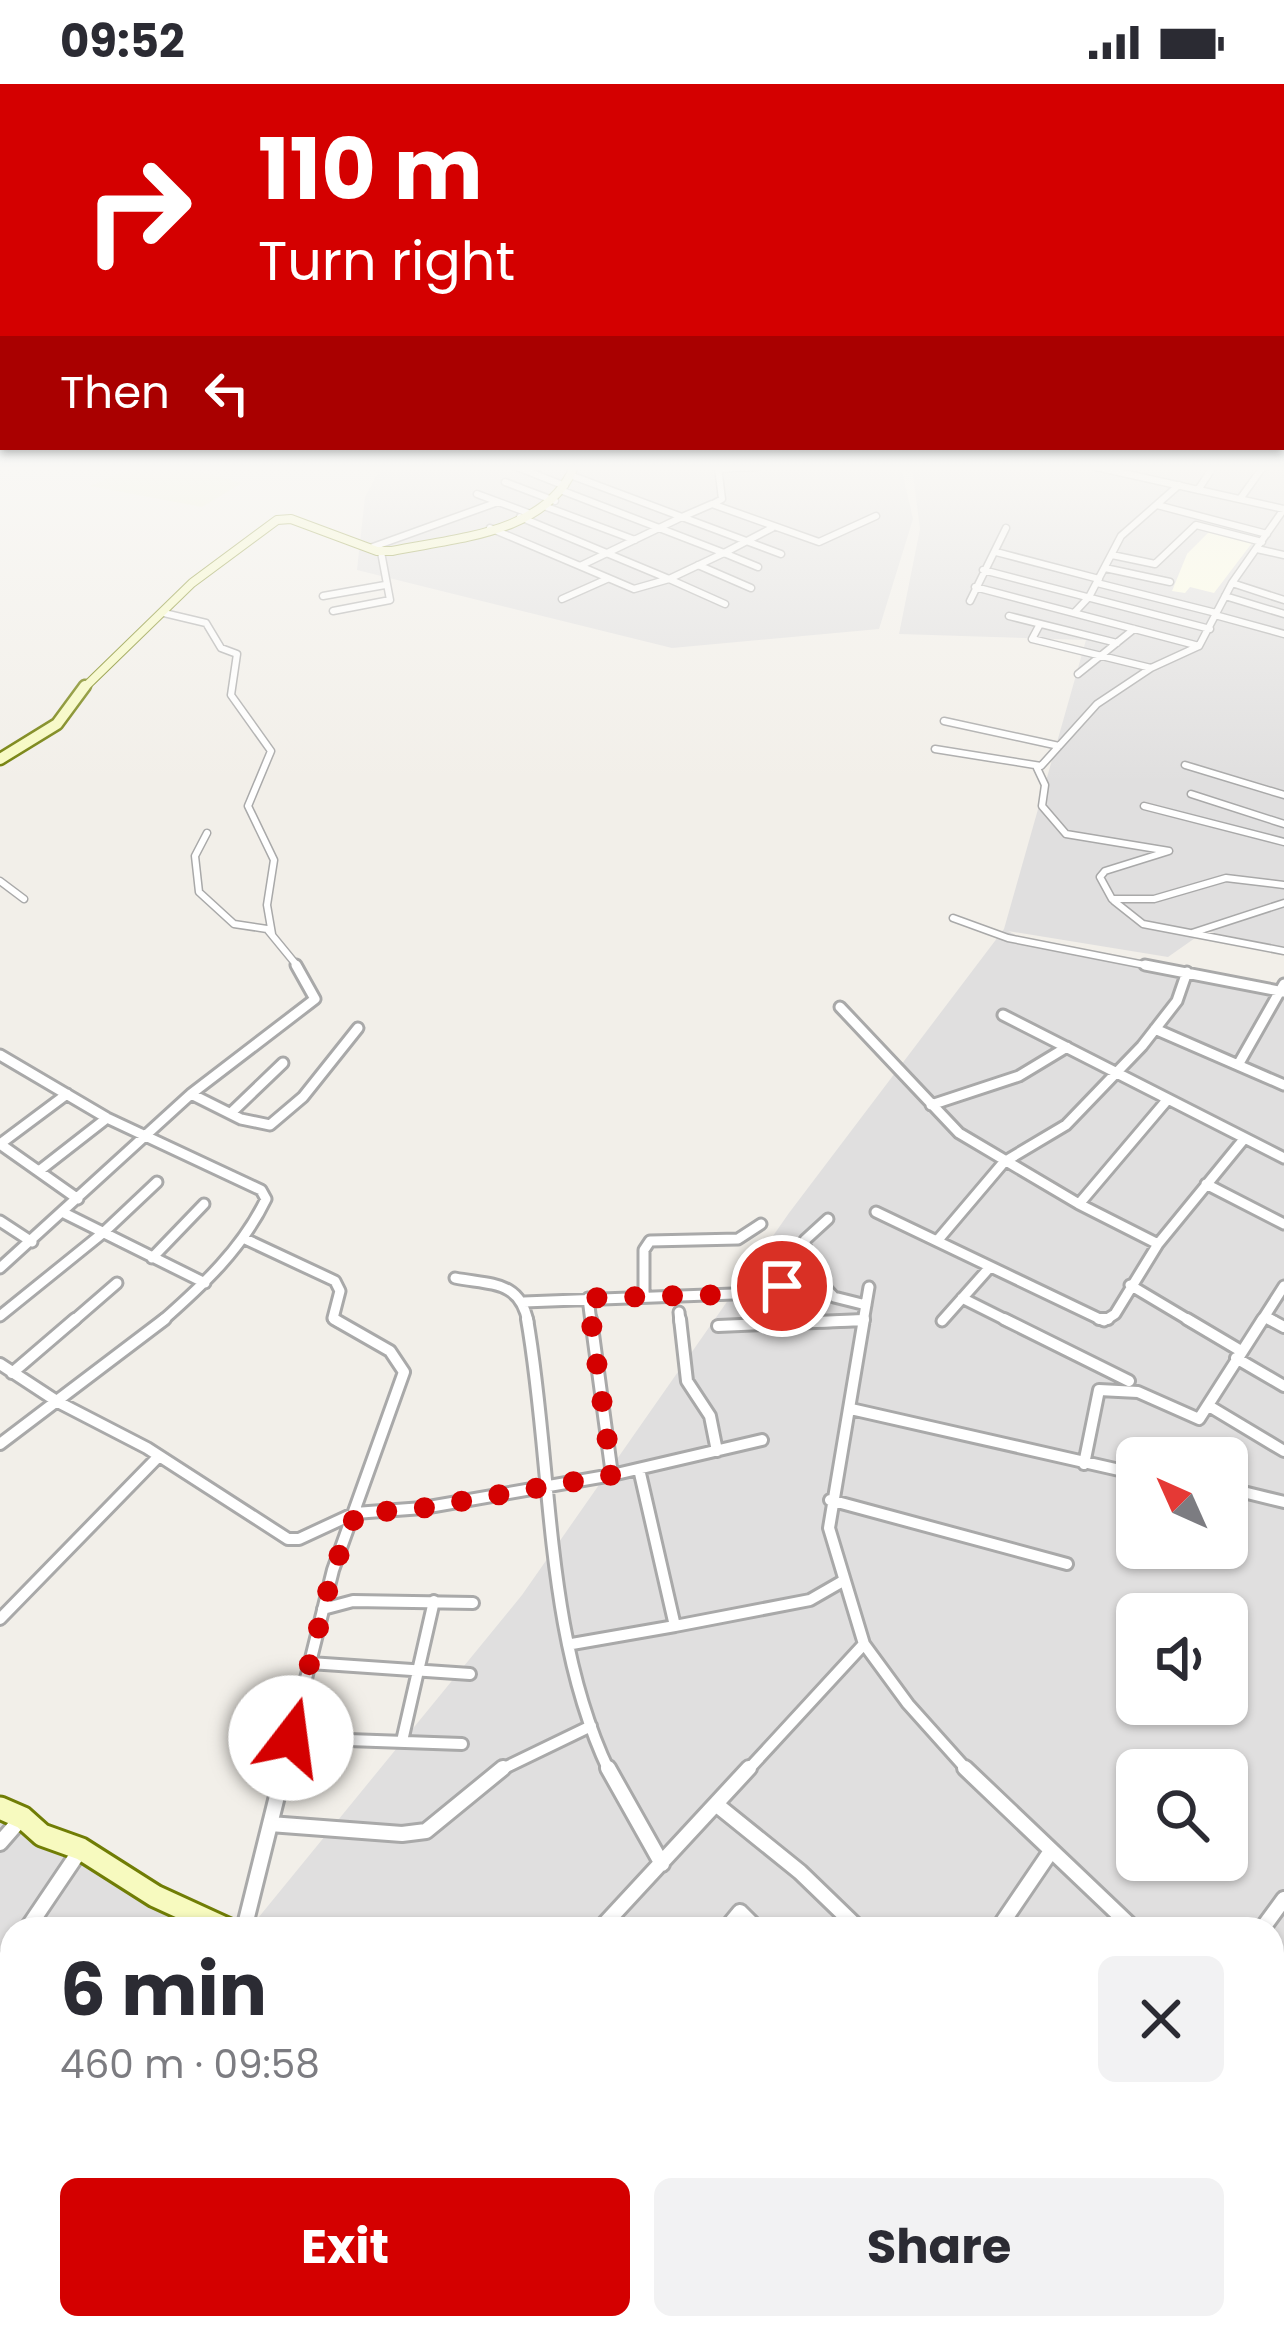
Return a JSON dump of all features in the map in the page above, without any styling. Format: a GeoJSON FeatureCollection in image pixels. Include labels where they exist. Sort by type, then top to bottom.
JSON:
{"type":"FeatureCollection","features":[{"type":"Feature","properties":{"kind":"street"},"geometry":{"type":"LineString","coordinates":[[0,759],[57,724],[85,686],[205,572]]}},
{"type":"Feature","properties":{"kind":"street"},"geometry":{"type":"LineString","coordinates":[[333,611],[390,600],[382,572]]}},
{"type":"Feature","properties":{"kind":"street"},"geometry":{"type":"LineString","coordinates":[[594,572],[641,592],[684,572]]}},
{"type":"Feature","properties":{"kind":"street"},"geometry":{"type":"LineString","coordinates":[[653,572],[724,604]]}},
{"type":"Feature","properties":{"kind":"street"},"geometry":{"type":"LineString","coordinates":[[713,572],[751,588]]}},
{"type":"Feature","properties":{"kind":"street"},"geometry":{"type":"LineString","coordinates":[[970,601],[982,572]]}},
{"type":"Feature","properties":{"kind":"street"},"geometry":{"type":"LineString","coordinates":[[992,572],[1210,629]]}},
{"type":"Feature","properties":{"kind":"street"},"geometry":{"type":"LineString","coordinates":[[1067,572],[1284,634]]}},
{"type":"Feature","properties":{"kind":"street"},"geometry":{"type":"LineString","coordinates":[[1074,613],[1103,572]]}},
{"type":"Feature","properties":{"kind":"street"},"geometry":{"type":"LineString","coordinates":[[1124,572],[1169,582]]}},
{"type":"Feature","properties":{"kind":"street"},"geometry":{"type":"LineString","coordinates":[[1037,768],[1096,704],[1151,668],[1199,646],[1240,572]]}},
{"type":"Feature","properties":{"kind":"street"},"geometry":{"type":"LineString","coordinates":[[562,598],[607,578]]}},
{"type":"Feature","properties":{"kind":"street"},"geometry":{"type":"LineString","coordinates":[[1232,583],[1284,600]]}},
{"type":"Feature","properties":{"kind":"street"},"geometry":{"type":"LineString","coordinates":[[322,596],[385,585]]}},
{"type":"Feature","properties":{"kind":"street"},"geometry":{"type":"LineString","coordinates":[[975,587],[1199,646]]}},
{"type":"Feature","properties":{"kind":"street"},"geometry":{"type":"LineString","coordinates":[[1225,596],[1284,614]]}},
{"type":"Feature","properties":{"kind":"street"},"geometry":{"type":"LineString","coordinates":[[164,613],[206,623],[221,648],[237,655],[231,695],[271,751],[248,806],[272,846],[274,870],[264,908],[273,935]]}},
{"type":"Feature","properties":{"kind":"street"},"geometry":{"type":"LineString","coordinates":[[1009,616],[1117,643]]}},
{"type":"Feature","properties":{"kind":"street"},"geometry":{"type":"LineString","coordinates":[[1040,624],[1032,639],[1151,668]]}},
{"type":"Feature","properties":{"kind":"street"},"geometry":{"type":"LineString","coordinates":[[1078,674],[1134,629]]}},
{"type":"Feature","properties":{"kind":"street"},"geometry":{"type":"LineString","coordinates":[[944,722],[1059,746]]}},
{"type":"Feature","properties":{"kind":"street"},"geometry":{"type":"LineString","coordinates":[[975,757],[987,730]]}},
{"type":"Feature","properties":{"kind":"street"},"geometry":{"type":"LineString","coordinates":[[935,749],[1037,768]]}},
{"type":"Feature","properties":{"kind":"street"},"geometry":{"type":"LineString","coordinates":[[1185,765],[1284,795]]}},
{"type":"Feature","properties":{"kind":"street"},"geometry":{"type":"LineString","coordinates":[[1037,768],[1045,785],[1042,806],[1066,835],[1169,851],[1105,871],[1100,878],[1112,899],[1142,924],[1284,952]]}},
{"type":"Feature","properties":{"kind":"street"},"geometry":{"type":"LineString","coordinates":[[1191,794],[1284,824]]}},
{"type":"Feature","properties":{"kind":"street"},"geometry":{"type":"LineString","coordinates":[[1144,806],[1284,842]]}},
{"type":"Feature","properties":{"kind":"street"},"geometry":{"type":"LineString","coordinates":[[0,1268],[191,1094],[315,999],[308,979],[273,935],[259,925],[234,924],[200,892],[195,856],[207,833]]}},
{"type":"Feature","properties":{"kind":"street"},"geometry":{"type":"LineString","coordinates":[[1112,899],[1129,903],[1221,878],[1284,885]]}},
{"type":"Feature","properties":{"kind":"street"},"geometry":{"type":"LineString","coordinates":[[0,881],[24,898]]}},
{"type":"Feature","properties":{"kind":"street"},"geometry":{"type":"LineString","coordinates":[[1191,933],[1284,903]]}},
{"type":"Feature","properties":{"kind":"street"},"geometry":{"type":"LineString","coordinates":[[953,918],[1008,938],[1282,989],[1238,1065]]}},
{"type":"Feature","properties":{"kind":"street"},"geometry":{"type":"LineString","coordinates":[[937,1241],[1004,1162],[1066,1125],[1155,1029],[1177,1001],[1187,972]]}},
{"type":"Feature","properties":{"kind":"street"},"geometry":{"type":"LineString","coordinates":[[840,1007],[959,1133],[1158,1244]]}},
{"type":"Feature","properties":{"kind":"street"},"geometry":{"type":"LineString","coordinates":[[1003,1015],[1284,1158]]}},
{"type":"Feature","properties":{"kind":"street"},"geometry":{"type":"LineString","coordinates":[[191,1094],[265,1125],[282,1119],[358,1028]]}},
{"type":"Feature","properties":{"kind":"street"},"geometry":{"type":"LineString","coordinates":[[1155,1029],[1284,1084]]}},
{"type":"Feature","properties":{"kind":"street"},"geometry":{"type":"LineString","coordinates":[[931,1106],[965,1090],[1036,1072],[1067,1047]]}},
{"type":"Feature","properties":{"kind":"street"},"geometry":{"type":"LineString","coordinates":[[0,1055],[107,1118],[261,1190],[265,1204],[244,1238],[205,1283],[0,1444]]}},
{"type":"Feature","properties":{"kind":"street"},"geometry":{"type":"LineString","coordinates":[[232,1112],[283,1063]]}},
{"type":"Feature","properties":{"kind":"street"},"geometry":{"type":"LineString","coordinates":[[67,1094],[0,1144],[78,1199]]}},
{"type":"Feature","properties":{"kind":"street"},"geometry":{"type":"LineString","coordinates":[[1079,1204],[1168,1099]]}},
{"type":"Feature","properties":{"kind":"street"},"geometry":{"type":"LineString","coordinates":[[39,1172],[107,1118]]}},
{"type":"Feature","properties":{"kind":"street"},"geometry":{"type":"LineString","coordinates":[[876,1212],[1104,1322],[1115,1314],[1158,1244],[1244,1139]]}},
{"type":"Feature","properties":{"kind":"street"},"geometry":{"type":"LineString","coordinates":[[0,1316],[104,1232],[157,1181]]}},
{"type":"Feature","properties":{"kind":"street"},"geometry":{"type":"LineString","coordinates":[[1206,1184],[1284,1224]]}},
{"type":"Feature","properties":{"kind":"street"},"geometry":{"type":"LineString","coordinates":[[152,1258],[204,1204]]}},
{"type":"Feature","properties":{"kind":"street"},"geometry":{"type":"LineString","coordinates":[[64,1213],[205,1283]]}},
{"type":"Feature","properties":{"kind":"street"},"geometry":{"type":"LineString","coordinates":[[828,1219],[805,1240],[806,1267],[835,1298],[866,1305]]}},
{"type":"Feature","properties":{"kind":"street"},"geometry":{"type":"LineString","coordinates":[[0,1221],[32,1242]]}},
{"type":"Feature","properties":{"kind":"street"},"geometry":{"type":"LineString","coordinates":[[644,1297],[644,1250],[650,1241],[737,1239],[761,1224]]}},
{"type":"Feature","properties":{"kind":"street"},"geometry":{"type":"LineString","coordinates":[[244,1238],[335,1281],[340,1291],[333,1318],[390,1351],[404,1368],[323,1609],[247,1917]]}},
{"type":"Feature","properties":{"kind":"street"},"geometry":{"type":"LineString","coordinates":[[524,1302],[758,1293],[782,1286],[806,1267]]}},
{"type":"Feature","properties":{"kind":"street"},"geometry":{"type":"LineString","coordinates":[[942,1321],[990,1268]]}},
{"type":"Feature","properties":{"kind":"street"},"geometry":{"type":"LineString","coordinates":[[455,1277],[513,1290],[524,1302],[572,1644],[591,1726],[662,1864]]}},
{"type":"Feature","properties":{"kind":"street"},"geometry":{"type":"LineString","coordinates":[[13,1372],[117,1283]]}},
{"type":"Feature","properties":{"kind":"street"},"geometry":{"type":"LineString","coordinates":[[1130,1285],[1284,1386]]}},
{"type":"Feature","properties":{"kind":"street"},"geometry":{"type":"LineString","coordinates":[[1084,1464],[1099,1390],[1138,1392],[1199,1419],[1284,1286]]}},
{"type":"Feature","properties":{"kind":"street"},"geometry":{"type":"LineString","coordinates":[[869,1287],[829,1528],[863,1644],[968,1771],[1121,1917]]}},
{"type":"Feature","properties":{"kind":"street"},"geometry":{"type":"LineString","coordinates":[[588,1298],[612,1475]]}},
{"type":"Feature","properties":{"kind":"street"},"geometry":{"type":"LineString","coordinates":[[962,1298],[1129,1381]]}},
{"type":"Feature","properties":{"kind":"street"},"geometry":{"type":"LineString","coordinates":[[679,1312],[687,1381],[710,1416],[716,1451]]}},
{"type":"Feature","properties":{"kind":"street"},"geometry":{"type":"LineString","coordinates":[[1266,1318],[1284,1328]]}},
{"type":"Feature","properties":{"kind":"street"},"geometry":{"type":"LineString","coordinates":[[718,1326],[864,1320]]}},
{"type":"Feature","properties":{"kind":"street"},"geometry":{"type":"LineString","coordinates":[[0,1364],[58,1402],[159,1456],[279,1537],[298,1540],[356,1514],[423,1508],[612,1475],[762,1440]]}},
{"type":"Feature","properties":{"kind":"street"},"geometry":{"type":"LineString","coordinates":[[1209,1406],[1284,1451]]}},
{"type":"Feature","properties":{"kind":"street"},"geometry":{"type":"LineString","coordinates":[[851,1409],[1116,1470]]}},
{"type":"Feature","properties":{"kind":"street"},"geometry":{"type":"LineString","coordinates":[[0,1619],[159,1456]]}},
{"type":"Feature","properties":{"kind":"street"},"geometry":{"type":"LineString","coordinates":[[639,1469],[675,1626]]}},
{"type":"Feature","properties":{"kind":"street"},"geometry":{"type":"LineString","coordinates":[[1248,1493],[1284,1502]]}},
{"type":"Feature","properties":{"kind":"street"},"geometry":{"type":"LineString","coordinates":[[830,1501],[1067,1564]]}},
{"type":"Feature","properties":{"kind":"street"},"geometry":{"type":"LineString","coordinates":[[572,1644],[810,1600],[843,1581]]}},
{"type":"Feature","properties":{"kind":"street"},"geometry":{"type":"LineString","coordinates":[[323,1609],[353,1601],[472,1603]]}},
{"type":"Feature","properties":{"kind":"street"},"geometry":{"type":"LineString","coordinates":[[402,1741],[434,1601]]}},
{"type":"Feature","properties":{"kind":"street"},"geometry":{"type":"LineString","coordinates":[[611,1917],[863,1644]]}},
{"type":"Feature","properties":{"kind":"street"},"geometry":{"type":"LineString","coordinates":[[310,1663],[470,1674]]}},
{"type":"Feature","properties":{"kind":"street"},"geometry":{"type":"LineString","coordinates":[[269,1824],[402,1834],[426,1831],[500,1769],[591,1726]]}},
{"type":"Feature","properties":{"kind":"street"},"geometry":{"type":"LineString","coordinates":[[291,1738],[462,1744]]}},
{"type":"Feature","properties":{"kind":"street"},"geometry":{"type":"LineString","coordinates":[[717,1805],[847,1917]]}},
{"type":"Feature","properties":{"kind":"street"},"geometry":{"type":"LineString","coordinates":[[0,1808],[42,1835],[80,1849],[155,1896],[200,1917]]}},
{"type":"Feature","properties":{"kind":"street"},"geometry":{"type":"LineString","coordinates":[[0,1843],[22,1818]]}},
{"type":"Feature","properties":{"kind":"street"},"geometry":{"type":"LineString","coordinates":[[35,1917],[80,1849]]}},
{"type":"Feature","properties":{"kind":"street"},"geometry":{"type":"LineString","coordinates":[[1006,1917],[1051,1851]]}},
{"type":"Feature","properties":{"kind":"shaded area"},"geometry":{"type":"Polygon","coordinates":[[[366,572],[897,572],[879,629],[672,648],[366,572]]]}},
{"type":"Feature","properties":{"kind":"shaded area"},"geometry":{"type":"Polygon","coordinates":[[[911,572],[1284,572],[1284,947],[1205,931],[1168,957],[1008,931],[1040,948],[1284,991],[1284,1917],[259,1917],[522,1595],[789,1213],[1004,929],[1086,640],[899,634],[911,572]]]}},
{"type":"Feature","properties":{"kind":"shaded area"},"geometry":{"type":"Polygon","coordinates":[[[1180,572],[1230,572],[1214,593],[1190,587],[1185,593],[1172,591],[1180,572]]]}},
{"type":"Feature","properties":{"kind":"shaded area"},"geometry":{"type":"Polygon","coordinates":[[[0,1813],[155,1896],[184,1917],[0,1917],[0,1813]]]}},
{"type":"Feature","properties":{"kind":"route"},"geometry":{"type":"LineString","coordinates":[[291,1738],[333,1570],[356,1514],[423,1508],[612,1475],[588,1298],[746,1294],[782,1286]]}}]}
